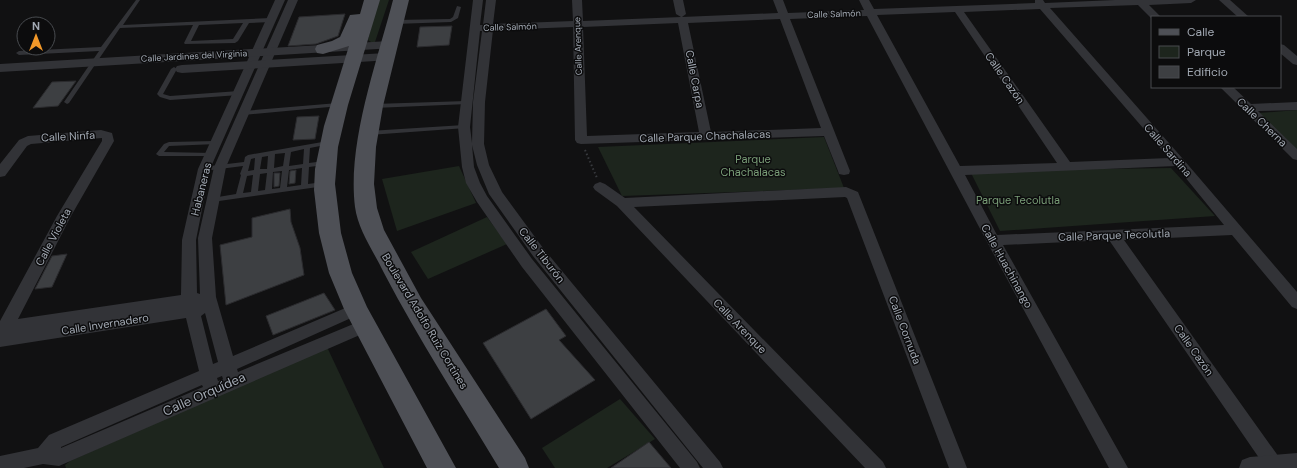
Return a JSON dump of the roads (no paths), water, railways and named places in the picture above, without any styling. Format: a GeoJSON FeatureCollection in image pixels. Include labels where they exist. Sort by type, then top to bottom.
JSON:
{"type":"FeatureCollection","features":[{"type":"Feature","properties":{"kind":"main road"},"geometry":{"type":"LineString","coordinates":[[323,49],[340,45],[350,37],[357,16],[366,0]]}},
{"type":"Feature","properties":{"kind":"main road"},"geometry":{"type":"LineString","coordinates":[[372,0],[356,53],[320,157],[325,184],[326,206],[332,248],[339,273],[359,318],[442,468]]}},
{"type":"Feature","properties":{"kind":"main road","name":"Boulevard Adolfo Ruiz Cortines"},"geometry":{"type":"LineString","coordinates":[[401,0],[387,51],[366,147],[364,184],[366,208],[373,230],[413,305],[516,468]]}},
{"type":"Feature","properties":{"kind":"street","name":"Habaneras"},"geometry":{"type":"LineString","coordinates":[[212,391],[190,305],[189,240],[204,169],[280,0]]}},
{"type":"Feature","properties":{"kind":"street","name":"Habaneras"},"geometry":{"type":"LineString","coordinates":[[232,382],[209,303],[205,238],[220,167],[269,58],[293,0]]}},
{"type":"Feature","properties":{"kind":"street","name":"Calle Tiburón"},"geometry":{"type":"LineString","coordinates":[[478,0],[482,24],[478,144],[483,165],[496,194],[538,252],[714,468]]}},
{"type":"Feature","properties":{"kind":"street","name":"Calle Tiburón"},"geometry":{"type":"LineString","coordinates":[[491,0],[482,24],[466,103],[464,127],[468,167],[473,183],[482,199],[526,263],[691,468]]}},
{"type":"Feature","properties":{"kind":"street","name":"Calle Arenque"},"geometry":{"type":"LineString","coordinates":[[577,0],[581,140]]}},
{"type":"Feature","properties":{"kind":"street","name":"Calle Carpa"},"geometry":{"type":"LineString","coordinates":[[678,0],[706,137]]}},
{"type":"Feature","properties":{"kind":"street","name":"Calle Salmón"},"geometry":{"type":"LineString","coordinates":[[953,4],[1021,0]]}},
{"type":"Feature","properties":{"kind":"street","name":"Calle Salmón"},"geometry":{"type":"LineString","coordinates":[[482,24],[682,17],[781,9],[868,6],[1191,0]]}},
{"type":"Feature","properties":{"kind":"street"},"geometry":{"type":"LineString","coordinates":[[1224,0],[1243,16]]}},
{"type":"Feature","properties":{"kind":"street"},"geometry":{"type":"LineString","coordinates":[[1140,1],[1155,16]]}},
{"type":"Feature","properties":{"kind":"street","name":"Calle Sardina"},"geometry":{"type":"LineString","coordinates":[[1040,3],[1179,162],[1297,303]]}},
{"type":"Feature","properties":{"kind":"street","name":"Calle Cazón"},"geometry":{"type":"LineString","coordinates":[[953,4],[1066,166]]}},
{"type":"Feature","properties":{"kind":"street","name":"Calle Huachinango"},"geometry":{"type":"LineString","coordinates":[[868,6],[993,240],[1119,468]]}},
{"type":"Feature","properties":{"kind":"street"},"geometry":{"type":"LineString","coordinates":[[781,9],[844,171]]}},
{"type":"Feature","properties":{"kind":"street"},"geometry":{"type":"LineString","coordinates":[[1281,48],[1297,62]]}},
{"type":"Feature","properties":{"kind":"street","name":"Calle Jardines del Virginia"},"geometry":{"type":"LineString","coordinates":[[0,80],[252,65],[269,58],[323,49],[356,53]]}},
{"type":"Feature","properties":{"kind":"street","name":"Calle Jardines del Virginia"},"geometry":{"type":"LineString","coordinates":[[0,68],[257,53],[269,58],[387,51]]}},
{"type":"Feature","properties":{"kind":"street","name":"Calle Cherna"},"geometry":{"type":"LineString","coordinates":[[1227,88],[1297,156]]}},
{"type":"Feature","properties":{"kind":"street"},"geometry":{"type":"LineString","coordinates":[[1248,108],[1297,106]]}},
{"type":"Feature","properties":{"kind":"street","name":"Calle Parque Chachalacas"},"geometry":{"type":"LineString","coordinates":[[581,140],[830,132]]}},
{"type":"Feature","properties":{"kind":"street","name":"Calle Ninfa"},"geometry":{"type":"LineString","coordinates":[[0,173],[23,143],[28,140],[101,134],[108,136]]}},
{"type":"Feature","properties":{"kind":"street","name":"Calle Violeta"},"geometry":{"type":"LineString","coordinates":[[1,334],[64,216],[108,141],[108,136]]}},
{"type":"Feature","properties":{"kind":"street"},"geometry":{"type":"LineString","coordinates":[[956,171],[1179,162]]}},
{"type":"Feature","properties":{"kind":"street","name":"Calle Arenque"},"geometry":{"type":"LineString","coordinates":[[600,187],[622,203],[877,468]]}},
{"type":"Feature","properties":{"kind":"street","name":"Calle Cornuda"},"geometry":{"type":"LineString","coordinates":[[622,203],[850,193],[854,198],[958,468]]}},
{"type":"Feature","properties":{"kind":"street","name":"Calle Parque Tecolutla"},"geometry":{"type":"LineString","coordinates":[[993,240],[1236,230]]}},
{"type":"Feature","properties":{"kind":"street","name":"Calle Cazón"},"geometry":{"type":"LineString","coordinates":[[1113,235],[1275,466]]}},
{"type":"Feature","properties":{"kind":"street","name":"Calle Invernadero"},"geometry":{"type":"LineString","coordinates":[[1,334],[209,303]]}},
{"type":"Feature","properties":{"kind":"street","name":"Calle Orquídea"},"geometry":{"type":"LineString","coordinates":[[44,462],[55,441],[228,364],[359,318]]}},
{"type":"Feature","properties":{"kind":"street","name":"Calle Orquídea"},"geometry":{"type":"LineString","coordinates":[[0,464],[44,462],[59,457],[232,382],[359,318]]}},
{"type":"Feature","properties":{"kind":"street"},"geometry":{"type":"LineString","coordinates":[[1250,468],[1297,464]]}},
{"type":"Feature","properties":{"kind":"lane"},"geometry":{"type":"LineString","coordinates":[[67,102],[93,62],[138,0]]}},
{"type":"Feature","properties":{"kind":"lane"},"geometry":{"type":"LineString","coordinates":[[395,22],[451,20],[455,18],[459,7]]}},
{"type":"Feature","properties":{"kind":"lane"},"geometry":{"type":"LineString","coordinates":[[118,27],[271,20]]}},
{"type":"Feature","properties":{"kind":"lane"},"geometry":{"type":"LineString","coordinates":[[197,23],[187,43],[235,41],[247,21]]}},
{"type":"Feature","properties":{"kind":"lane"},"geometry":{"type":"LineString","coordinates":[[56,51],[103,49]]}},
{"type":"Feature","properties":{"kind":"lane"},"geometry":{"type":"LineString","coordinates":[[174,70],[160,94],[162,96],[170,98],[239,93]]}},
{"type":"Feature","properties":{"kind":"lane"},"geometry":{"type":"LineString","coordinates":[[374,106],[466,103]]}},
{"type":"Feature","properties":{"kind":"lane"},"geometry":{"type":"LineString","coordinates":[[244,113],[338,105]]}},
{"type":"Feature","properties":{"kind":"lane"},"geometry":{"type":"LineString","coordinates":[[369,133],[464,127]]}},
{"type":"Feature","properties":{"kind":"lane"},"geometry":{"type":"LineString","coordinates":[[169,144],[212,149],[159,154],[166,145],[169,144]]}},
{"type":"Feature","properties":{"kind":"lane"},"geometry":{"type":"LineString","coordinates":[[307,146],[320,157]]}},
{"type":"Feature","properties":{"kind":"lane"},"geometry":{"type":"LineString","coordinates":[[307,146],[320,157]]}},
{"type":"Feature","properties":{"kind":"lane"},"geometry":{"type":"LineString","coordinates":[[239,196],[245,164],[248,157],[307,146]]}},
{"type":"Feature","properties":{"kind":"lane"},"geometry":{"type":"LineString","coordinates":[[283,190],[288,150]]}},
{"type":"Feature","properties":{"kind":"lane"},"geometry":{"type":"LineString","coordinates":[[268,192],[272,152]]}},
{"type":"Feature","properties":{"kind":"lane"},"geometry":{"type":"LineString","coordinates":[[254,194],[259,155]]}},
{"type":"Feature","properties":{"kind":"lane"},"geometry":{"type":"LineString","coordinates":[[243,174],[285,168],[320,157]]}},
{"type":"Feature","properties":{"kind":"lane"},"geometry":{"type":"LineString","coordinates":[[304,187],[320,157]]}},
{"type":"Feature","properties":{"kind":"lane"},"geometry":{"type":"LineString","coordinates":[[204,169],[245,164]]}},
{"type":"Feature","properties":{"kind":"lane"},"geometry":{"type":"LineString","coordinates":[[212,200],[325,184]]}},
{"type":"Feature","properties":{"kind":"park label","name":"Parque Chachalacas"},"geometry":{"type":"Point","coordinates":[753,165]}},
{"type":"Feature","properties":{"kind":"park label","name":"Parque Tecolutla"},"geometry":{"type":"Point","coordinates":[1018,200]}}]}
